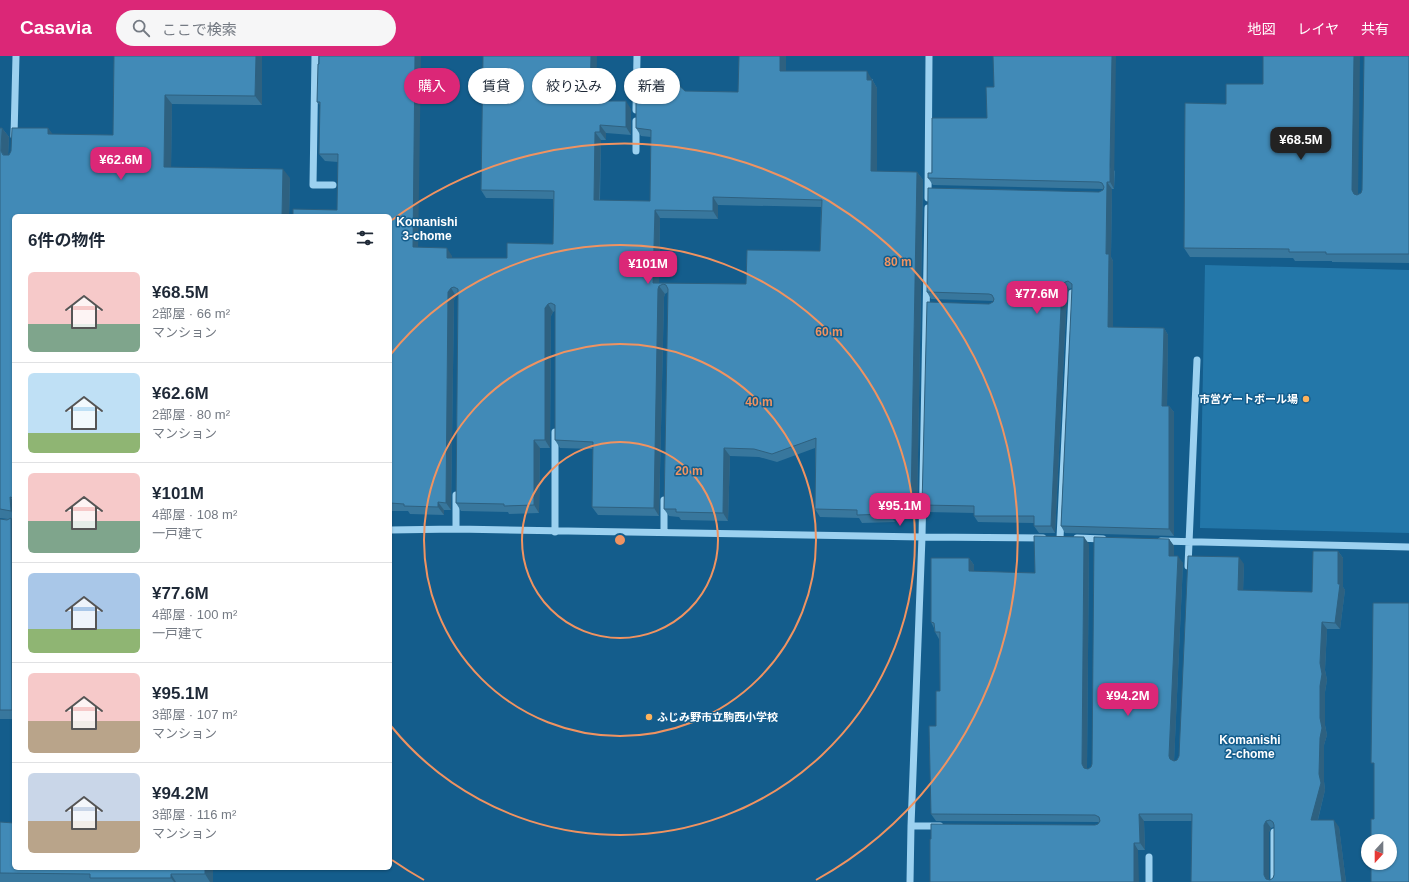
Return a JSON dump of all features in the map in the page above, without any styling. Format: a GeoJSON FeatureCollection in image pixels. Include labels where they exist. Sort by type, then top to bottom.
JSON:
{"type":"FeatureCollection","features":[{"type":"Feature","properties":{"kind":"street"},"geometry":{"type":"LineString","coordinates":[[14,144],[16,56]]}},
{"type":"Feature","properties":{"kind":"street"},"geometry":{"type":"LineString","coordinates":[[315,56],[313,185],[333,185]]}},
{"type":"Feature","properties":{"kind":"street"},"geometry":{"type":"LineString","coordinates":[[636,151],[637,56]]}},
{"type":"Feature","properties":{"kind":"street"},"geometry":{"type":"LineString","coordinates":[[910,882],[930,304],[928,190],[929,56]]}},
{"type":"Feature","properties":{"kind":"street"},"geometry":{"type":"LineString","coordinates":[[928,190],[936,190]]}},
{"type":"Feature","properties":{"kind":"street"},"geometry":{"type":"LineString","coordinates":[[1060,538],[1072,293]]}},
{"type":"Feature","properties":{"kind":"street"},"geometry":{"type":"LineString","coordinates":[[1188,573],[1197,360]]}},
{"type":"Feature","properties":{"kind":"street"},"geometry":{"type":"LineString","coordinates":[[555,428],[555,532]]}},
{"type":"Feature","properties":{"kind":"street"},"geometry":{"type":"LineString","coordinates":[[456,490],[456,529]]}},
{"type":"Feature","properties":{"kind":"street"},"geometry":{"type":"LineString","coordinates":[[664,532],[665,493]]}},
{"type":"Feature","properties":{"kind":"street"},"geometry":{"type":"LineString","coordinates":[[392,530],[456,529],[555,532],[664,532],[1060,538],[1094,542],[1110,539]]}},
{"type":"Feature","properties":{"kind":"street"},"geometry":{"type":"LineString","coordinates":[[1150,540],[1409,547]]}},
{"type":"Feature","properties":{"kind":"street"},"geometry":{"type":"LineString","coordinates":[[911,826],[950,826]]}},
{"type":"Feature","properties":{"kind":"street"},"geometry":{"type":"LineString","coordinates":[[1274,832],[1274,882]]}},
{"type":"Feature","properties":{"kind":"street"},"geometry":{"type":"LineString","coordinates":[[1149,857],[1149,882]]}},
{"type":"Feature","properties":{"kind":"shaded area","name":"市営ゲートボール場"},"geometry":{"type":"Polygon","coordinates":[[[1205,265],[1409,270],[1409,533],[1200,528],[1205,265]]]}},
{"type":"Feature","properties":{"kind":"building"},"geometry":{"type":"Polygon","coordinates":[[[114,56],[256,56],[255,96],[165,95],[164,167],[283,169],[282,214],[12,214],[12,498],[10,497],[11,511],[0,509],[0,128],[2,128],[1,151],[3,155],[9,155],[11,151],[12,128],[48,128],[48,134],[113,135],[114,56]]]}},
{"type":"Feature","properties":{"kind":"building"},"geometry":{"type":"Polygon","coordinates":[[[319,56],[415,56],[415,68],[404,68],[404,104],[414,104],[413,247],[447,248],[447,258],[507,258],[507,243],[553,244],[554,191],[481,190],[482,104],[524,104],[524,68],[483,68],[483,56],[591,56],[591,68],[532,68],[532,104],[616,104],[616,101],[624,101],[624,104],[626,104],[626,127],[600,125],[600,132],[595,132],[594,200],[650,201],[651,130],[636,128],[636,104],[680,104],[680,86],[685,91],[738,92],[739,56],[780,56],[780,71],[867,71],[867,80],[872,80],[871,171],[917,172],[911,503],[900,503],[901,507],[889,508],[889,514],[857,515],[857,510],[815,509],[816,438],[772,454],[754,449],[724,448],[723,513],[676,512],[676,509],[664,509],[668,289],[666,285],[663,284],[659,286],[658,289],[654,508],[592,507],[593,442],[555,440],[555,305],[551,303],[545,308],[545,440],[534,440],[534,505],[504,506],[504,504],[456,503],[458,289],[454,287],[448,292],[446,503],[438,502],[438,507],[404,506],[404,504],[392,503],[392,214],[293,214],[293,209],[337,210],[338,154],[319,154],[320,102],[317,102],[319,56]],[[713,197],[713,211],[655,210],[653,283],[746,284],[747,250],[820,251],[822,200],[713,197]]]}},
{"type":"Feature","properties":{"kind":"building"},"geometry":{"type":"Polygon","coordinates":[[[993,56],[1112,56],[1110,182],[1107,182],[1106,254],[1109,254],[1108,327],[1164,328],[1162,406],[1169,406],[1169,529],[1061,526],[1072,287],[1072,284],[1068,281],[1062,286],[1051,526],[1034,526],[1034,516],[974,516],[974,506],[922,505],[927,302],[989,304],[993,302],[994,299],[992,295],[989,294],[927,292],[928,188],[1099,192],[1103,190],[1104,187],[1102,183],[1099,182],[928,178],[928,173],[932,173],[932,118],[987,118],[986,87],[994,87],[993,56]]]}},
{"type":"Feature","properties":{"kind":"building"},"geometry":{"type":"Polygon","coordinates":[[[1263,56],[1354,56],[1352,190],[1354,194],[1357,195],[1361,193],[1362,190],[1364,56],[1409,56],[1409,254],[1326,254],[1326,252],[1289,252],[1289,249],[1184,248],[1185,103],[1226,104],[1226,84],[1263,84],[1263,56]]]}},
{"type":"Feature","properties":{"kind":"building"},"geometry":{"type":"Polygon","coordinates":[[[11,518],[12,710],[0,710],[0,519],[7,520],[11,518]]]}},
{"type":"Feature","properties":{"kind":"building"},"geometry":{"type":"Polygon","coordinates":[[[1034,536],[1084,537],[1082,764],[1084,768],[1088,769],[1092,764],[1094,537],[1169,539],[1169,556],[1178,556],[1169,756],[1170,759],[1174,761],[1177,760],[1179,756],[1188,556],[1239,557],[1238,590],[1312,592],[1313,551],[1338,551],[1338,584],[1340,584],[1335,623],[1322,622],[1320,718],[1322,728],[1320,738],[1319,774],[1321,783],[1311,820],[1334,820],[1342,882],[1191,882],[1192,814],[1139,814],[1140,843],[1134,843],[1134,882],[930,882],[931,824],[1095,825],[1100,821],[1099,817],[1095,815],[931,814],[929,726],[936,726],[936,691],[940,691],[940,632],[935,632],[934,623],[931,622],[931,558],[969,558],[969,571],[1035,573],[1034,536]],[[1270,820],[1266,821],[1264,825],[1264,875],[1266,879],[1270,880],[1274,875],[1273,822],[1270,820]]]}},
{"type":"Feature","properties":{"kind":"building"},"geometry":{"type":"Polygon","coordinates":[[[1373,603],[1409,603],[1409,882],[1371,882],[1371,870],[1397,870],[1397,834],[1371,834],[1371,819],[1374,819],[1374,763],[1371,763],[1373,603]]]}},
{"type":"Feature","properties":{"kind":"building"},"geometry":{"type":"Polygon","coordinates":[[[0,822],[12,823],[12,870],[205,870],[205,874],[171,874],[171,878],[90,878],[90,874],[0,873],[0,822]]]}},
{"type":"Feature","properties":{"kind":"place","name":"市営ゲートボール場"},"geometry":{"type":"Point","coordinates":[1306,399]}},
{"type":"Feature","properties":{"kind":"place","name":"ふじみ野市立駒西小学校"},"geometry":{"type":"Point","coordinates":[649,717]}},
{"type":"Feature","properties":{"kind":"district","name":"Komanishi 3-chome"},"geometry":{"type":"Point","coordinates":[427,229]}},
{"type":"Feature","properties":{"kind":"district","name":"Komanishi 2-chome"},"geometry":{"type":"Point","coordinates":[1250,747]}}]}
